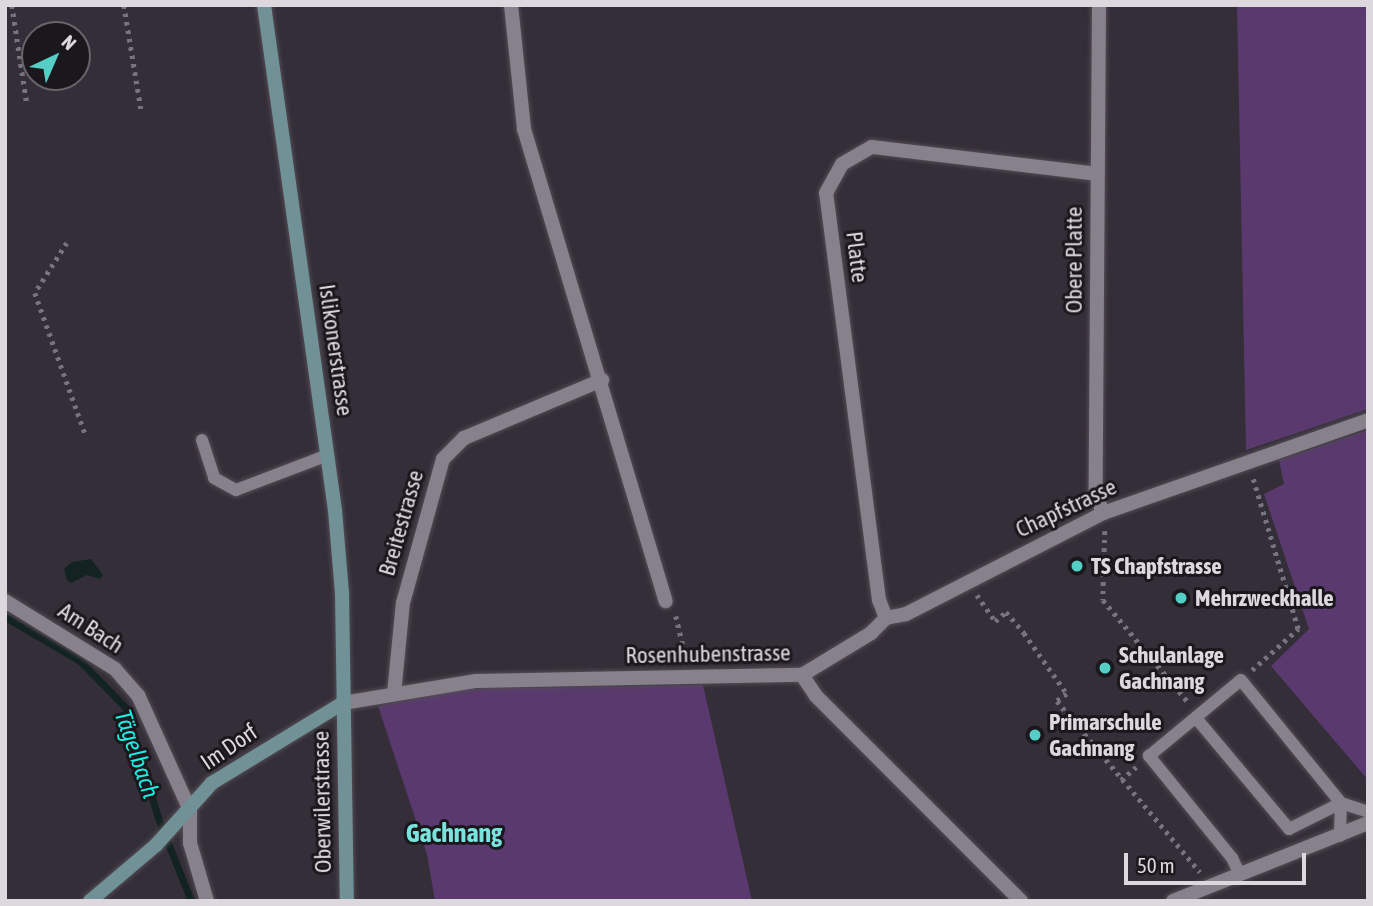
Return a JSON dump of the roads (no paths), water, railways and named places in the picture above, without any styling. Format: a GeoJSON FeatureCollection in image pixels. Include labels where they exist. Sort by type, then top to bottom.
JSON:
{"type":"FeatureCollection","features":[{"type":"Feature","properties":{"kind":"street","name":"Islikonerstrasse"},"geometry":{"type":"LineString","coordinates":[[264,5],[328,455],[342,593],[343,704]]}},
{"type":"Feature","properties":{"kind":"street"},"geometry":{"type":"LineString","coordinates":[[511,5],[524,130],[602,380],[666,601]]}},
{"type":"Feature","properties":{"kind":"street","name":"Obere Platte"},"geometry":{"type":"LineString","coordinates":[[1099,5],[1096,494],[1103,513]]}},
{"type":"Feature","properties":{"kind":"street","name":"Platte"},"geometry":{"type":"LineString","coordinates":[[886,618],[879,600],[826,193],[842,164],[872,147],[1097,174]]}},
{"type":"Feature","properties":{"kind":"street","name":"Breitestrasse"},"geometry":{"type":"LineString","coordinates":[[394,694],[402,603],[443,459],[464,438],[602,380]]}},
{"type":"Feature","properties":{"kind":"street","name":"Chapfstrasse"},"geometry":{"type":"LineString","coordinates":[[802,675],[870,633],[886,618],[906,614],[1103,513],[1368,419]]}},
{"type":"Feature","properties":{"kind":"street","name":"Am Bach"},"geometry":{"type":"LineString","coordinates":[[5,601],[116,669],[151,716],[190,810],[190,844],[206,901]]}},
{"type":"Feature","properties":{"kind":"street","name":"Rosenhubenstrasse"},"geometry":{"type":"LineString","coordinates":[[343,704],[476,681],[802,675],[816,696],[1021,901]]}},
{"type":"Feature","properties":{"kind":"street","name":"Im Dorf"},"geometry":{"type":"LineString","coordinates":[[90,901],[156,845],[212,783],[343,704]]}},
{"type":"Feature","properties":{"kind":"street","name":"Oberwilerstrasse"},"geometry":{"type":"LineString","coordinates":[[343,704],[347,901]]}},
{"type":"Feature","properties":{"kind":"street"},"geometry":{"type":"LineString","coordinates":[[1173,901],[1368,823]]}},
{"type":"Feature","properties":{"kind":"lane"},"geometry":{"type":"LineString","coordinates":[[202,440],[214,478],[236,490],[328,455]]}},
{"type":"Feature","properties":{"kind":"lane"},"geometry":{"type":"LineString","coordinates":[[1240,875],[1232,858],[1149,756],[1241,680],[1341,803],[1368,812]]}},
{"type":"Feature","properties":{"kind":"lane"},"geometry":{"type":"LineString","coordinates":[[1196,718],[1289,829],[1341,803]]}},
{"type":"Feature","properties":{"kind":"lane"},"geometry":{"type":"LineString","coordinates":[[1340,836],[1341,803]]}},
{"type":"Feature","properties":{"kind":"waterway","name":"Tägelbach"},"geometry":{"type":"LineString","coordinates":[[5,617],[80,661],[125,707],[158,818],[191,901]]}},
{"type":"Feature","properties":{"kind":"place","name":"TS Chapfstrasse"},"geometry":{"type":"Point","coordinates":[1077,566]}},
{"type":"Feature","properties":{"kind":"place","name":"Mehrzweckhalle"},"geometry":{"type":"Point","coordinates":[1181,598]}},
{"type":"Feature","properties":{"kind":"place","name":"Schulanlage Gachnang"},"geometry":{"type":"Point","coordinates":[1105,668]}},
{"type":"Feature","properties":{"kind":"place","name":"Primarschule Gachnang"},"geometry":{"type":"Point","coordinates":[1035,735]}},
{"type":"Feature","properties":{"kind":"district","name":"Gachnang"},"geometry":{"type":"Point","coordinates":[454,834]}}]}
